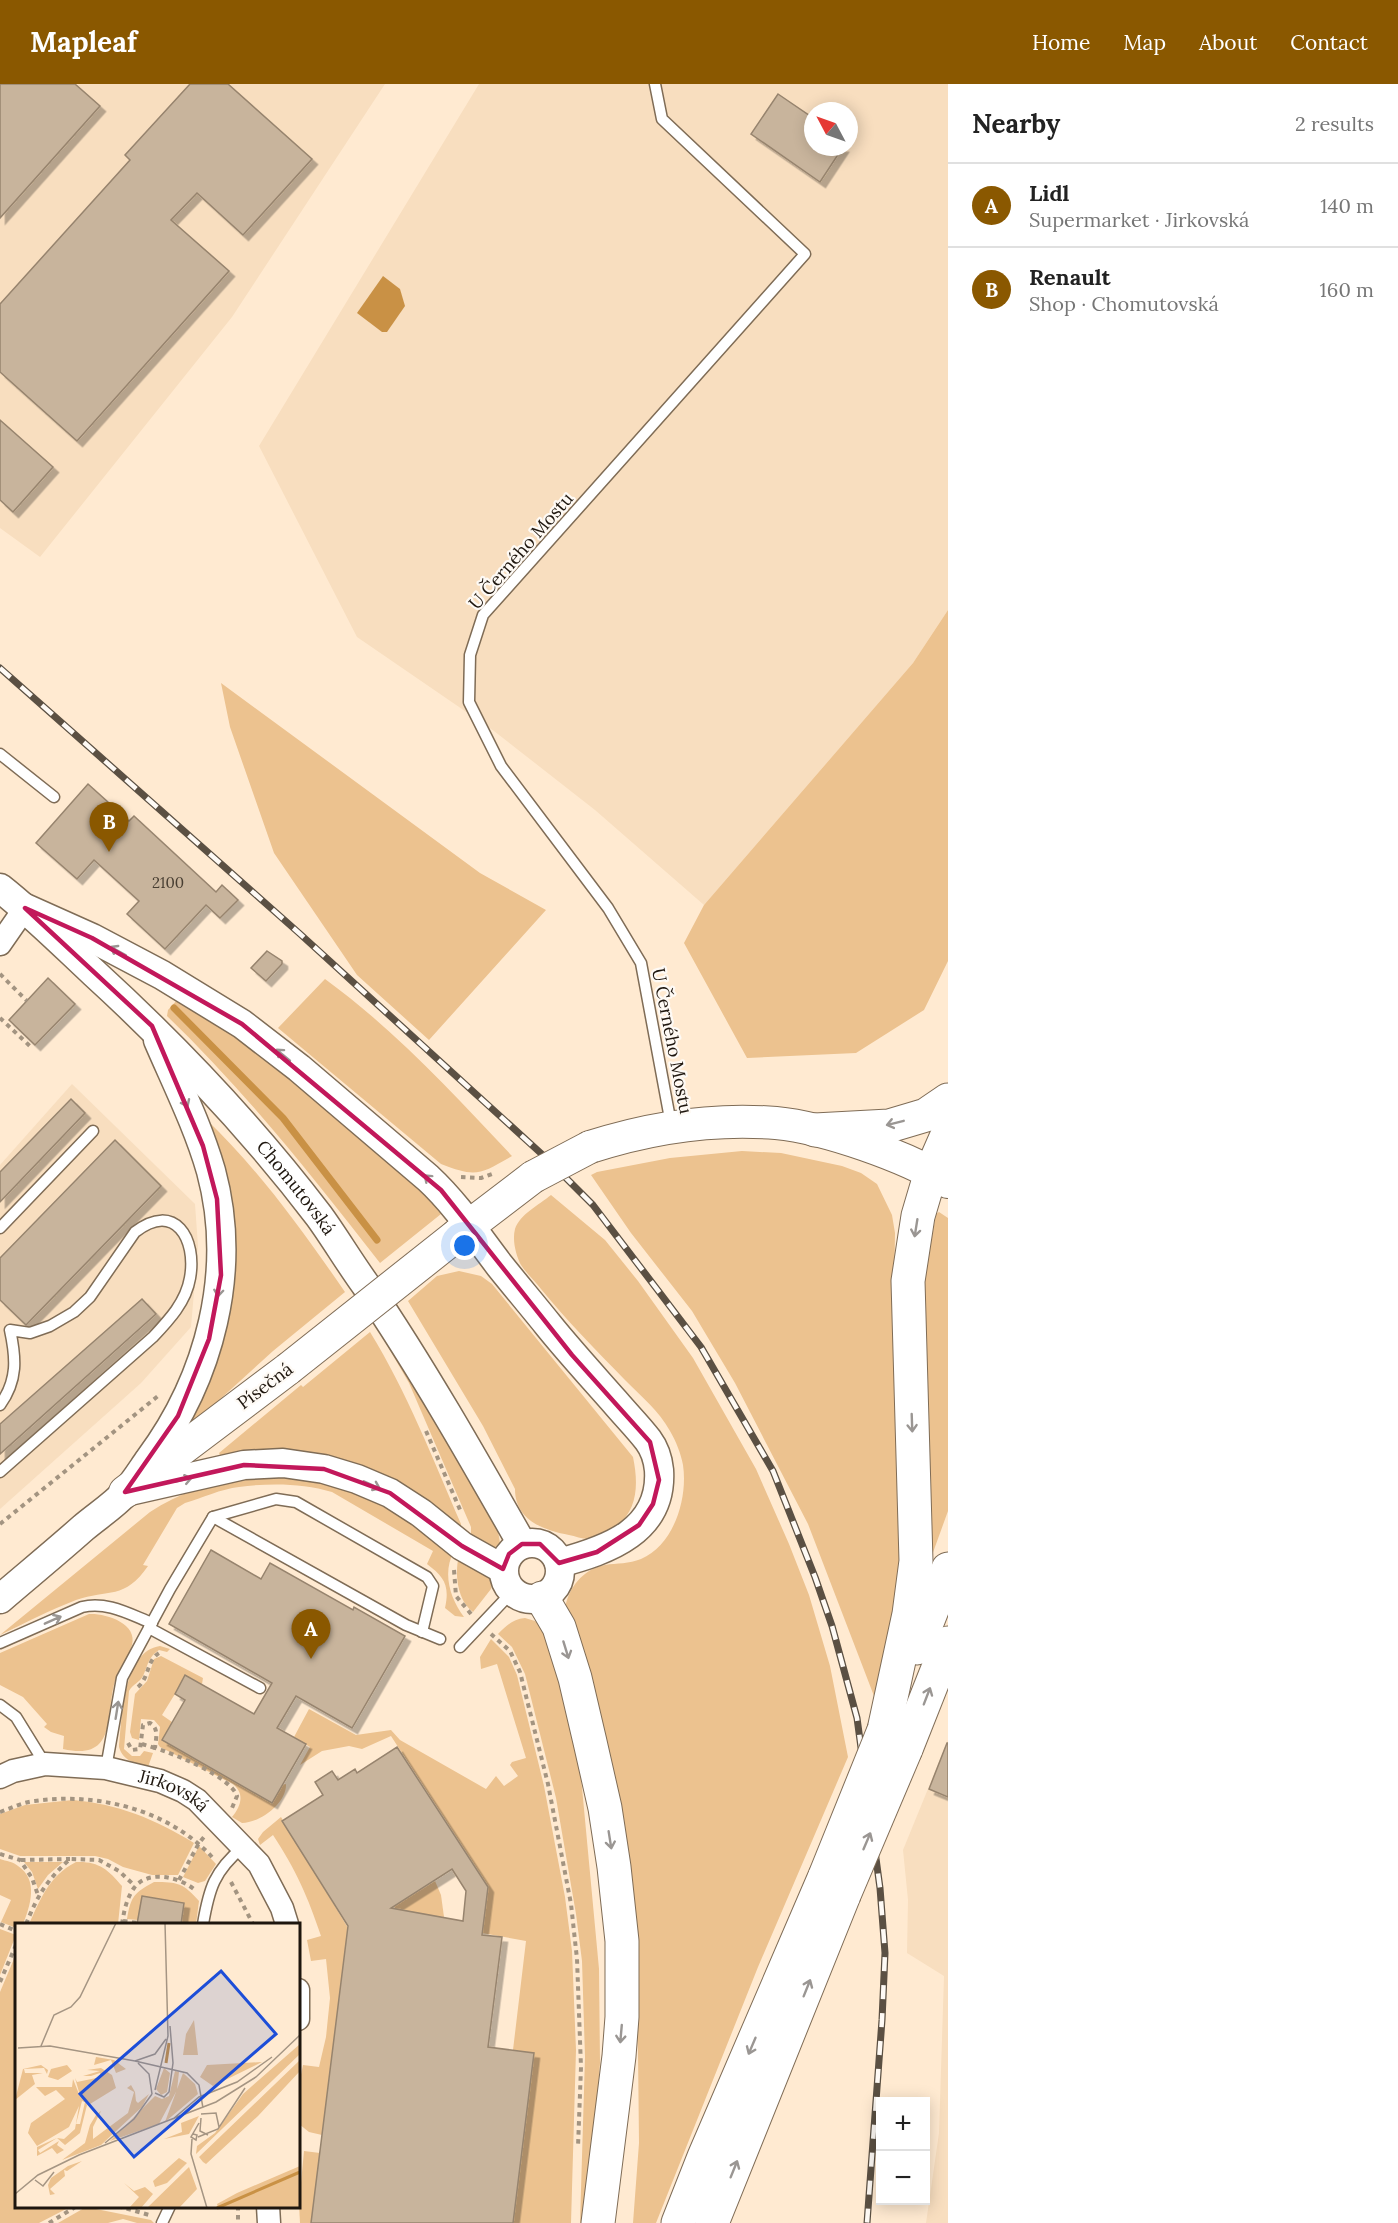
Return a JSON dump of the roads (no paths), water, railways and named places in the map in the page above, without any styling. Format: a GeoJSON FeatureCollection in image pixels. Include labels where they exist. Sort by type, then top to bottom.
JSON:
{"type":"FeatureCollection","features":[{"type":"Feature","properties":{"kind":"highway"},"geometry":{"type":"LineString","coordinates":[[815,1130],[889,1126],[926,1114],[948,1100]]}},
{"type":"Feature","properties":{"kind":"highway"},"geometry":{"type":"LineString","coordinates":[[895,1740],[916,1561],[908,1281],[918,1216],[940,1177],[948,1133]]}},
{"type":"Feature","properties":{"kind":"highway"},"geometry":{"type":"LineString","coordinates":[[712,2223],[835,1886],[895,1740],[948,1569]]}},
{"type":"Feature","properties":{"kind":"highway"},"geometry":{"type":"LineString","coordinates":[[519,1586],[559,1627],[575,1678],[590,1742],[605,1808],[614,1867],[622,1941],[622,2017],[598,2223]]}},
{"type":"Feature","properties":{"kind":"highway"},"geometry":{"type":"LineString","coordinates":[[895,1740],[948,1643]]}},
{"type":"Feature","properties":{"kind":"highway"},"geometry":{"type":"LineString","coordinates":[[678,2223],[704,2157],[835,1886]]}},
{"type":"Feature","properties":{"kind":"main road","name":"Písečná"},"geometry":{"type":"LineString","coordinates":[[125,1492],[288,1369],[533,1177],[590,1147],[619,1138],[672,1127],[746,1122],[777,1123],[815,1130],[873,1148],[940,1177]]}},
{"type":"Feature","properties":{"kind":"street","name":"Chomutovská"},"geometry":{"type":"LineString","coordinates":[[0,888],[25,908],[152,1026],[240,1120],[320,1218],[408,1349],[463,1438],[522,1544]]}},
{"type":"Feature","properties":{"kind":"street"},"geometry":{"type":"LineString","coordinates":[[0,944],[25,908],[92,938],[162,975],[242,1024],[292,1062],[441,1190],[464,1230],[650,1442],[657,1461],[659,1480],[648,1516],[614,1545],[559,1563]]}},
{"type":"Feature","properties":{"kind":"street"},"geometry":{"type":"LineString","coordinates":[[125,1492],[167,1436],[189,1395],[209,1339],[221,1275],[221,1224],[211,1172],[203,1146],[152,1026]]}},
{"type":"Feature","properties":{"kind":"street"},"geometry":{"type":"LineString","coordinates":[[125,1492],[244,1466],[283,1463],[324,1469],[357,1479],[390,1493],[421,1513],[462,1546],[519,1586],[549,1593],[559,1580],[559,1563],[549,1548],[540,1544],[522,1544],[509,1554],[519,1586]]}},
{"type":"Feature","properties":{"kind":"street","name":"Písečná"},"geometry":{"type":"LineString","coordinates":[[0,1599],[125,1492]]}},
{"type":"Feature","properties":{"kind":"street","name":"Jirkovská"},"geometry":{"type":"LineString","coordinates":[[0,1777],[13,1771],[45,1764],[106,1768],[160,1780],[183,1791],[197,1800],[220,1822],[259,1864],[282,1908],[287,1923]]}},
{"type":"Feature","properties":{"kind":"street"},"geometry":{"type":"LineString","coordinates":[[268,2208],[269,2223]]}},
{"type":"Feature","properties":{"kind":"lane","name":"U Černého Mostu"},"geometry":{"type":"LineString","coordinates":[[656,84],[662,119],[805,254],[483,615],[470,655],[469,702],[501,766],[608,908],[641,963],[672,1127]]}},
{"type":"Feature","properties":{"kind":"lane"},"geometry":{"type":"LineString","coordinates":[[0,754],[54,797]]}},
{"type":"Feature","properties":{"kind":"lane"},"geometry":{"type":"LineString","coordinates":[[0,1228],[93,1131]]}},
{"type":"Feature","properties":{"kind":"lane"},"geometry":{"type":"LineString","coordinates":[[0,1405],[14,1377],[16,1356],[10,1330],[30,1333],[50,1326],[74,1312],[90,1297],[135,1232],[146,1224],[156,1220],[168,1220],[181,1228],[188,1240],[192,1258],[190,1278],[184,1296],[167,1323],[0,1472]]}},
{"type":"Feature","properties":{"kind":"lane"},"geometry":{"type":"LineString","coordinates":[[106,1768],[122,1678],[170,1589],[213,1517],[276,1499],[296,1502],[427,1576],[433,1586],[422,1632]]}},
{"type":"Feature","properties":{"kind":"lane"},"geometry":{"type":"LineString","coordinates":[[213,1517],[406,1624],[440,1639]]}},
{"type":"Feature","properties":{"kind":"lane"},"geometry":{"type":"LineString","coordinates":[[460,1647],[519,1586]]}},
{"type":"Feature","properties":{"kind":"lane"},"geometry":{"type":"LineString","coordinates":[[0,1644],[82,1607],[94,1604],[105,1605],[151,1626],[260,1688]]}},
{"type":"Feature","properties":{"kind":"lane"},"geometry":{"type":"LineString","coordinates":[[0,1705],[16,1717],[45,1764]]}},
{"type":"Feature","properties":{"kind":"lane"},"geometry":{"type":"LineString","coordinates":[[203,1923],[212,1884],[222,1867],[243,1847]]}},
{"type":"Feature","properties":{"kind":"waterway"},"geometry":{"type":"LineString","coordinates":[[174,1008],[283,1118],[377,1240]]}},
{"type":"Feature","properties":{"kind":"railway"},"geometry":{"type":"LineString","coordinates":[[0,668],[299,933],[545,1157],[593,1205],[701,1347],[773,1471],[832,1626],[857,1718],[880,1888],[885,1953],[867,2223]]}},
{"type":"Feature","properties":{"kind":"place","name":"Renault"},"geometry":{"type":"Point","coordinates":[109,852]}},
{"type":"Feature","properties":{"kind":"place","name":"Lidl"},"geometry":{"type":"Point","coordinates":[311,1659]}}]}
